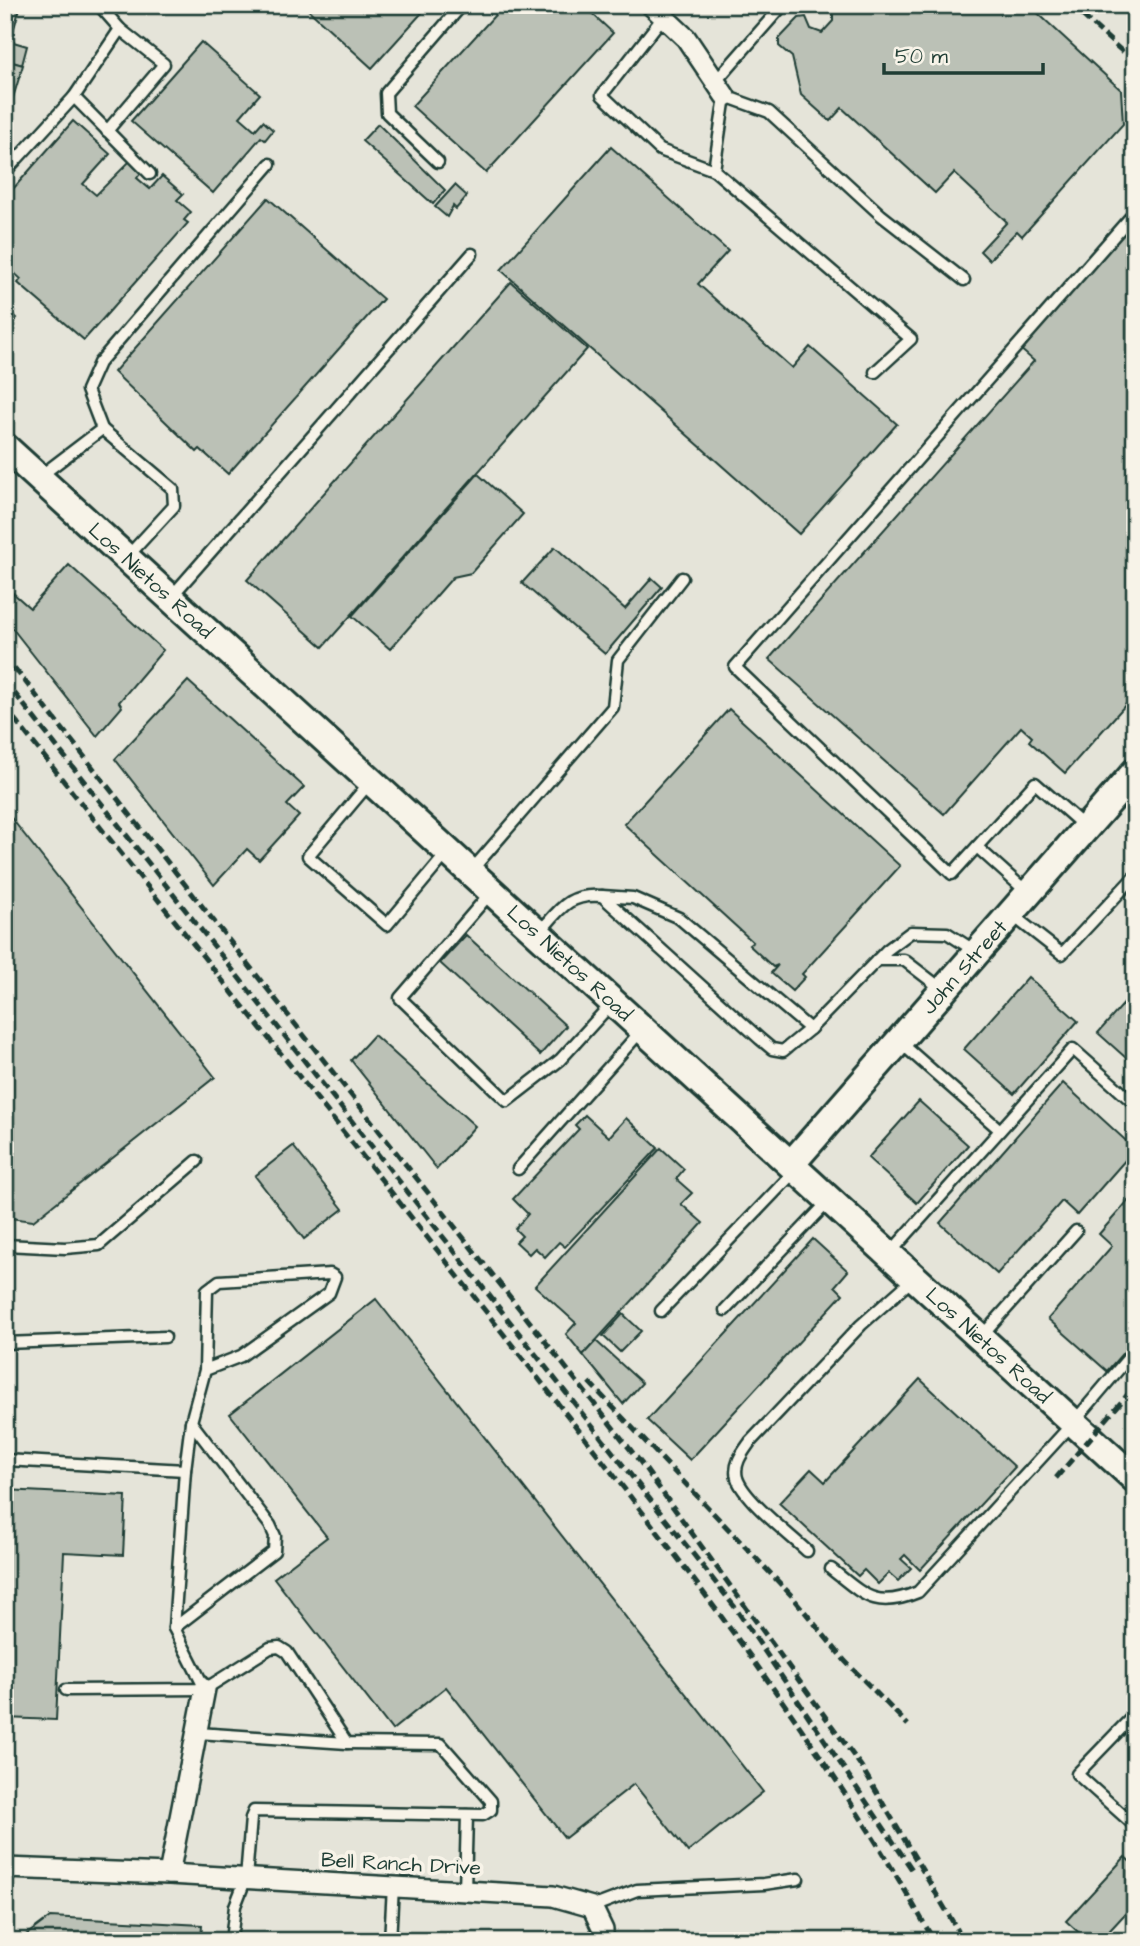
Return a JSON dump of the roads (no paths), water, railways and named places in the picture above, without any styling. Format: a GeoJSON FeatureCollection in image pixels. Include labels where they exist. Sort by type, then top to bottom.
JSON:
{"type":"FeatureCollection","features":[{"type":"Feature","properties":{"kind":"main road","name":"Los Nietos Road"},"geometry":{"type":"LineString","coordinates":[[5,447],[1135,1479]]}},
{"type":"Feature","properties":{"kind":"main road","name":"John Street"},"geometry":{"type":"LineString","coordinates":[[795,1166],[943,990],[1135,772]]}},
{"type":"Feature","properties":{"kind":"street"},"geometry":{"type":"LineString","coordinates":[[657,11],[686,38],[721,88]]}},
{"type":"Feature","properties":{"kind":"street"},"geometry":{"type":"LineString","coordinates":[[169,1874],[205,1689]]}},
{"type":"Feature","properties":{"kind":"street","name":"Bell Ranch Drive"},"geometry":{"type":"LineString","coordinates":[[5,1868],[169,1874],[554,1896],[592,1907]]}},
{"type":"Feature","properties":{"kind":"street"},"geometry":{"type":"LineString","coordinates":[[592,1907],[603,1930],[603,1941]]}},
{"type":"Feature","properties":{"kind":"lane"},"geometry":{"type":"LineString","coordinates":[[99,5],[120,29],[164,64],[107,131]]}},
{"type":"Feature","properties":{"kind":"lane"},"geometry":{"type":"LineString","coordinates":[[438,162],[387,113],[386,93],[462,5]]}},
{"type":"Feature","properties":{"kind":"lane"},"geometry":{"type":"LineString","coordinates":[[714,170],[721,88],[783,5]]}},
{"type":"Feature","properties":{"kind":"lane"},"geometry":{"type":"LineString","coordinates":[[657,11],[601,95],[660,150],[714,170],[911,339],[875,372]]}},
{"type":"Feature","properties":{"kind":"lane"},"geometry":{"type":"LineString","coordinates":[[5,172],[74,97],[120,29]]}},
{"type":"Feature","properties":{"kind":"lane"},"geometry":{"type":"LineString","coordinates":[[721,88],[769,113],[881,215],[964,279]]}},
{"type":"Feature","properties":{"kind":"lane"},"geometry":{"type":"LineString","coordinates":[[74,97],[150,174]]}},
{"type":"Feature","properties":{"kind":"lane"},"geometry":{"type":"LineString","coordinates":[[127,557],[174,506],[173,489],[103,429],[86,390],[99,363],[270,164]]}},
{"type":"Feature","properties":{"kind":"lane"},"geometry":{"type":"LineString","coordinates":[[1086,827],[1035,783],[952,874],[735,667],[1135,212]]}},
{"type":"Feature","properties":{"kind":"lane"},"geometry":{"type":"LineString","coordinates":[[170,597],[472,254]]}},
{"type":"Feature","properties":{"kind":"lane"},"geometry":{"type":"LineString","coordinates":[[39,477],[103,429]]}},
{"type":"Feature","properties":{"kind":"lane"},"geometry":{"type":"LineString","coordinates":[[471,872],[612,707],[618,660],[682,579]]}},
{"type":"Feature","properties":{"kind":"lane"},"geometry":{"type":"LineString","coordinates":[[372,781],[309,856],[387,925],[449,851]]}},
{"type":"Feature","properties":{"kind":"lane"},"geometry":{"type":"LineString","coordinates":[[977,847],[1028,893]]}},
{"type":"Feature","properties":{"kind":"lane"},"geometry":{"type":"LineString","coordinates":[[1011,913],[1062,954],[1135,876]]}},
{"type":"Feature","properties":{"kind":"lane"},"geometry":{"type":"LineString","coordinates":[[492,891],[400,999],[507,1101],[560,1060],[614,1001]]}},
{"type":"Feature","properties":{"kind":"lane"},"geometry":{"type":"LineString","coordinates":[[539,933],[567,902],[582,895],[634,898],[679,918],[810,1030]]}},
{"type":"Feature","properties":{"kind":"lane"},"geometry":{"type":"LineString","coordinates":[[602,896],[772,1049],[783,1051],[810,1030],[877,960],[911,932],[947,933],[977,953]]}},
{"type":"Feature","properties":{"kind":"lane"},"geometry":{"type":"LineString","coordinates":[[877,960],[904,960],[943,990]]}},
{"type":"Feature","properties":{"kind":"lane"},"geometry":{"type":"LineString","coordinates":[[518,1169],[644,1028]]}},
{"type":"Feature","properties":{"kind":"lane"},"geometry":{"type":"LineString","coordinates":[[899,1042],[1000,1130]]}},
{"type":"Feature","properties":{"kind":"lane"},"geometry":{"type":"LineString","coordinates":[[890,1253],[1073,1049],[1135,1104]]}},
{"type":"Feature","properties":{"kind":"lane"},"geometry":{"type":"LineString","coordinates":[[5,1245],[65,1248],[99,1245],[197,1161]]}},
{"type":"Feature","properties":{"kind":"lane"},"geometry":{"type":"LineString","coordinates":[[661,1311],[795,1166]]}},
{"type":"Feature","properties":{"kind":"lane"},"geometry":{"type":"LineString","coordinates":[[726,1310],[831,1199]]}},
{"type":"Feature","properties":{"kind":"lane"},"geometry":{"type":"LineString","coordinates":[[981,1337],[1076,1231]]}},
{"type":"Feature","properties":{"kind":"lane"},"geometry":{"type":"LineString","coordinates":[[205,1370],[241,1356],[318,1300],[334,1285],[334,1277],[330,1274],[219,1281],[212,1284],[204,1298],[205,1370],[191,1422],[184,1470],[174,1628],[205,1689]]}},
{"type":"Feature","properties":{"kind":"lane"},"geometry":{"type":"LineString","coordinates":[[807,1551],[745,1491],[737,1477],[738,1461],[750,1442],[843,1345],[915,1277]]}},
{"type":"Feature","properties":{"kind":"lane"},"geometry":{"type":"LineString","coordinates":[[5,1343],[165,1337]]}},
{"type":"Feature","properties":{"kind":"lane"},"geometry":{"type":"LineString","coordinates":[[831,1569],[870,1600],[897,1600],[918,1592],[1073,1423],[1135,1350]]}},
{"type":"Feature","properties":{"kind":"lane"},"geometry":{"type":"LineString","coordinates":[[174,1628],[274,1551],[275,1536],[270,1524],[191,1422]]}},
{"type":"Feature","properties":{"kind":"lane"},"geometry":{"type":"LineString","coordinates":[[5,1461],[184,1470]]}},
{"type":"Feature","properties":{"kind":"lane"},"geometry":{"type":"LineString","coordinates":[[66,1690],[205,1689],[270,1648],[279,1647],[287,1652],[347,1743]]}},
{"type":"Feature","properties":{"kind":"lane"},"geometry":{"type":"LineString","coordinates":[[1135,1714],[1077,1774],[1135,1826]]}},
{"type":"Feature","properties":{"kind":"lane"},"geometry":{"type":"LineString","coordinates":[[198,1733],[347,1743],[441,1744],[491,1801],[491,1810],[483,1815],[254,1811],[251,1818],[246,1878],[235,1906],[231,1941]]}},
{"type":"Feature","properties":{"kind":"lane"},"geometry":{"type":"LineString","coordinates":[[465,1891],[467,1815]]}},
{"type":"Feature","properties":{"kind":"lane"},"geometry":{"type":"LineString","coordinates":[[592,1907],[637,1890],[764,1884],[798,1879]]}},
{"type":"Feature","properties":{"kind":"lane"},"geometry":{"type":"LineString","coordinates":[[390,1941],[393,1886]]}},
{"type":"Feature","properties":{"kind":"railway"},"geometry":{"type":"LineString","coordinates":[[1071,5],[1135,63]]}},
{"type":"Feature","properties":{"kind":"railway"},"geometry":{"type":"LineString","coordinates":[[5,656],[641,1463],[861,1766],[964,1941]]}},
{"type":"Feature","properties":{"kind":"railway"},"geometry":{"type":"LineString","coordinates":[[5,681],[734,1606],[913,1871]]}},
{"type":"Feature","properties":{"kind":"railway"},"geometry":{"type":"LineString","coordinates":[[5,707],[488,1314],[707,1597],[756,1663],[849,1800],[934,1941]]}},
{"type":"Feature","properties":{"kind":"railway"},"geometry":{"type":"LineString","coordinates":[[589,1382],[791,1595],[845,1661],[908,1725]]}},
{"type":"Feature","properties":{"kind":"railway"},"geometry":{"type":"LineString","coordinates":[[1056,1478],[1135,1386]]}}]}
